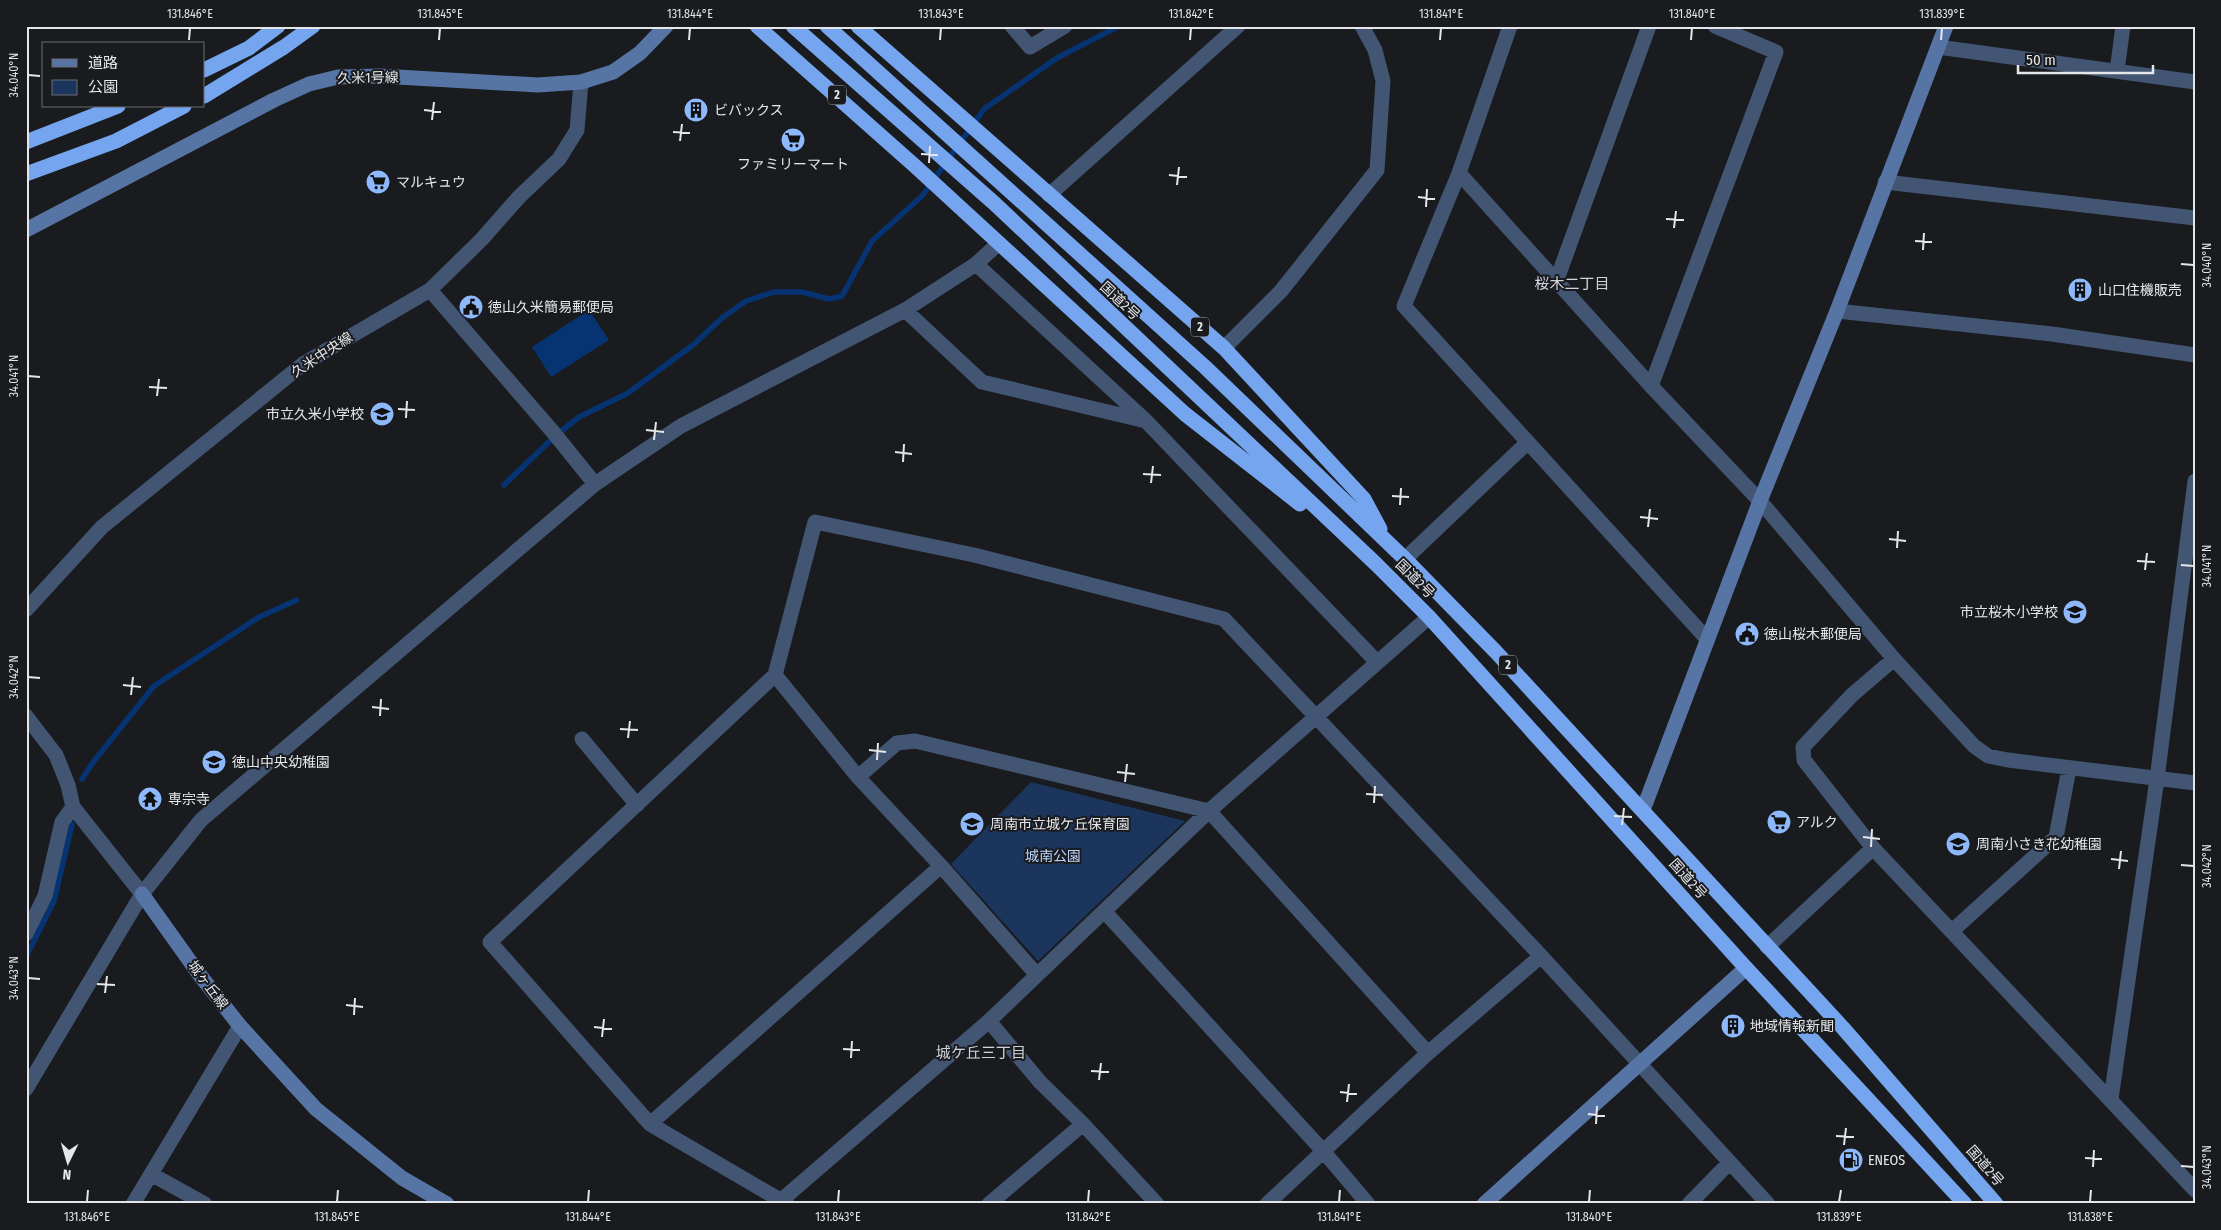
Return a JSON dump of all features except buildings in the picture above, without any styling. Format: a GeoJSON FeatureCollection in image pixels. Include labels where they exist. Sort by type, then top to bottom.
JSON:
{"type":"FeatureCollection","features":[{"type":"Feature","properties":{"kind":"highway"},"geometry":{"type":"LineString","coordinates":[[205,70],[249,48],[278,26]]}},
{"type":"Feature","properties":{"kind":"highway"},"geometry":{"type":"LineString","coordinates":[[205,95],[284,47],[313,26]]}},
{"type":"Feature","properties":{"kind":"highway","name":"2"},"geometry":{"type":"LineString","coordinates":[[757,26],[947,195],[1185,414],[1376,564]]}},
{"type":"Feature","properties":{"kind":"highway","name":"国道2号"},"geometry":{"type":"LineString","coordinates":[[793,26],[968,180],[1430,617],[1746,968],[1965,1204]]}},
{"type":"Feature","properties":{"kind":"highway","name":"国道2号"},"geometry":{"type":"LineString","coordinates":[[828,26],[983,164],[1205,367],[1404,559],[1496,652],[1643,810],[1843,1028],[1996,1204]]}},
{"type":"Feature","properties":{"kind":"highway","name":"2"},"geometry":{"type":"LineString","coordinates":[[858,26],[1224,348],[1364,499],[1386,541]]}},
{"type":"Feature","properties":{"kind":"highway"},"geometry":{"type":"LineString","coordinates":[[26,142],[113,108]]}},
{"type":"Feature","properties":{"kind":"highway"},"geometry":{"type":"LineString","coordinates":[[26,174],[116,141],[180,108]]}},
{"type":"Feature","properties":{"kind":"street","name":"久米1号線"},"geometry":{"type":"LineString","coordinates":[[26,230],[274,100],[309,84],[338,77],[380,76],[538,85],[581,82],[613,72],[640,53],[666,26]]}},
{"type":"Feature","properties":{"kind":"street"},"geometry":{"type":"LineString","coordinates":[[1012,26],[1030,47],[1064,26]]}},
{"type":"Feature","properties":{"kind":"street"},"geometry":{"type":"LineString","coordinates":[[1049,195],[1238,26]]}},
{"type":"Feature","properties":{"kind":"street"},"geometry":{"type":"LineString","coordinates":[[1224,348],[1281,291],[1377,170],[1383,81],[1375,50],[1362,26]]}},
{"type":"Feature","properties":{"kind":"street"},"geometry":{"type":"LineString","coordinates":[[1510,26],[1458,173],[1404,306],[1707,639]]}},
{"type":"Feature","properties":{"kind":"street"},"geometry":{"type":"LineString","coordinates":[[1556,282],[1649,26]]}},
{"type":"Feature","properties":{"kind":"street"},"geometry":{"type":"LineString","coordinates":[[1650,386],[1776,52],[1715,26]]}},
{"type":"Feature","properties":{"kind":"street"},"geometry":{"type":"LineString","coordinates":[[1643,810],[1760,501],[1837,311],[1946,26]]}},
{"type":"Feature","properties":{"kind":"street"},"geometry":{"type":"LineString","coordinates":[[2117,71],[2123,26]]}},
{"type":"Feature","properties":{"kind":"street"},"geometry":{"type":"LineString","coordinates":[[1938,47],[2195,82]]}},
{"type":"Feature","properties":{"kind":"street","name":"久米中央線"},"geometry":{"type":"LineString","coordinates":[[26,610],[102,527],[304,364],[430,290],[482,239],[519,197],[559,159],[577,130],[581,82]]}},
{"type":"Feature","properties":{"kind":"street"},"geometry":{"type":"LineString","coordinates":[[1458,173],[1650,386],[1760,501],[1894,660],[1974,746],[1988,756],[2069,769],[2195,783]]}},
{"type":"Feature","properties":{"kind":"street"},"geometry":{"type":"LineString","coordinates":[[1885,182],[2195,218]]}},
{"type":"Feature","properties":{"kind":"street"},"geometry":{"type":"LineString","coordinates":[[26,1089],[142,894],[201,820],[595,484],[681,426],[905,310],[976,264],[998,243]]}},
{"type":"Feature","properties":{"kind":"street"},"geometry":{"type":"LineString","coordinates":[[976,264],[1146,421],[1377,662]]}},
{"type":"Feature","properties":{"kind":"street"},"geometry":{"type":"LineString","coordinates":[[430,290],[553,432],[595,484]]}},
{"type":"Feature","properties":{"kind":"street"},"geometry":{"type":"LineString","coordinates":[[905,310],[982,382],[1146,421]]}},
{"type":"Feature","properties":{"kind":"street"},"geometry":{"type":"LineString","coordinates":[[1837,311],[2052,334],[2195,355]]}},
{"type":"Feature","properties":{"kind":"street"},"geometry":{"type":"LineString","coordinates":[[1404,559],[1528,442]]}},
{"type":"Feature","properties":{"kind":"street"},"geometry":{"type":"LineString","coordinates":[[2111,1099],[2157,779],[2195,480]]}},
{"type":"Feature","properties":{"kind":"street"},"geometry":{"type":"LineString","coordinates":[[1430,617],[1377,662],[1315,717],[1209,811],[989,1021],[782,1203],[650,1124],[490,942],[775,675],[815,522],[974,555],[1224,619],[1315,717],[1540,956],[1768,1204]]}},
{"type":"Feature","properties":{"kind":"street"},"geometry":{"type":"LineString","coordinates":[[1894,660],[1852,695],[1803,747],[1804,760],[1873,848],[2195,1190]]}},
{"type":"Feature","properties":{"kind":"street"},"geometry":{"type":"LineString","coordinates":[[775,675],[858,777],[942,866],[1037,974]]}},
{"type":"Feature","properties":{"kind":"street","name":"城ヶ丘線"},"geometry":{"type":"LineString","coordinates":[[26,716],[56,755],[68,785],[73,807],[142,894],[199,974],[240,1026],[316,1109],[402,1178],[447,1204]]}},
{"type":"Feature","properties":{"kind":"street"},"geometry":{"type":"LineString","coordinates":[[582,739],[638,804]]}},
{"type":"Feature","properties":{"kind":"street"},"geometry":{"type":"LineString","coordinates":[[858,777],[897,743],[915,741],[1209,811],[1428,1053]]}},
{"type":"Feature","properties":{"kind":"street"},"geometry":{"type":"LineString","coordinates":[[1952,931],[2056,837],[2069,769]]}},
{"type":"Feature","properties":{"kind":"street"},"geometry":{"type":"LineString","coordinates":[[26,934],[45,896],[62,822],[73,807]]}},
{"type":"Feature","properties":{"kind":"street"},"geometry":{"type":"LineString","coordinates":[[1767,947],[1873,848]]}},
{"type":"Feature","properties":{"kind":"street"},"geometry":{"type":"LineString","coordinates":[[650,1124],[942,866]]}},
{"type":"Feature","properties":{"kind":"street"},"geometry":{"type":"LineString","coordinates":[[1104,912],[1324,1152],[1368,1204]]}},
{"type":"Feature","properties":{"kind":"street"},"geometry":{"type":"LineString","coordinates":[[1266,1204],[1324,1152],[1428,1053],[1540,956]]}},
{"type":"Feature","properties":{"kind":"street"},"geometry":{"type":"LineString","coordinates":[[1484,1204],[1746,968]]}},
{"type":"Feature","properties":{"kind":"street"},"geometry":{"type":"LineString","coordinates":[[989,1021],[1040,1082],[1083,1124],[1157,1204]]}},
{"type":"Feature","properties":{"kind":"street"},"geometry":{"type":"LineString","coordinates":[[133,1204],[240,1026]]}},
{"type":"Feature","properties":{"kind":"street"},"geometry":{"type":"LineString","coordinates":[[989,1204],[1083,1124]]}},
{"type":"Feature","properties":{"kind":"street"},"geometry":{"type":"LineString","coordinates":[[1689,1204],[1730,1163]]}},
{"type":"Feature","properties":{"kind":"street"},"geometry":{"type":"LineString","coordinates":[[151,1174],[205,1204]]}},
{"type":"Feature","properties":{"kind":"green space","name":"城南公園"},"geometry":{"type":"Polygon","coordinates":[[[1031,782],[1185,821],[1038,961],[951,864],[1031,782]]]}},
{"type":"Feature","properties":{"kind":"shaded area"},"geometry":{"type":"Polygon","coordinates":[[[589,310],[609,340],[551,377],[532,347],[589,310]]]}},
{"type":"Feature","properties":{"kind":"waterway"},"geometry":{"type":"LineString","coordinates":[[504,485],[555,436],[579,417],[628,393],[693,345],[722,318],[746,301],[774,292],[802,292],[829,299],[842,296],[872,241],[922,196],[984,109],[1057,58],[1119,26]]}},
{"type":"Feature","properties":{"kind":"waterway"},"geometry":{"type":"LineString","coordinates":[[82,779],[94,761],[154,686],[259,617],[297,600]]}},
{"type":"Feature","properties":{"kind":"waterway"},"geometry":{"type":"LineString","coordinates":[[26,957],[54,901],[72,824]]}},
{"type":"Feature","properties":{"kind":"place","name":"ビバックス"},"geometry":{"type":"Point","coordinates":[696,110]}},
{"type":"Feature","properties":{"kind":"place","name":"ファミリーマート"},"geometry":{"type":"Point","coordinates":[793,140]}},
{"type":"Feature","properties":{"kind":"place","name":"マルキュウ"},"geometry":{"type":"Point","coordinates":[378,182]}},
{"type":"Feature","properties":{"kind":"place","name":"山口住機販売"},"geometry":{"type":"Point","coordinates":[2080,290]}},
{"type":"Feature","properties":{"kind":"place","name":"徳山久米簡易郵便局"},"geometry":{"type":"Point","coordinates":[471,307]}},
{"type":"Feature","properties":{"kind":"place","name":"市立久米小学校"},"geometry":{"type":"Point","coordinates":[382,414]}},
{"type":"Feature","properties":{"kind":"place","name":"市立桜木小学校"},"geometry":{"type":"Point","coordinates":[2075,612]}},
{"type":"Feature","properties":{"kind":"place","name":"徳山桜木郵便局"},"geometry":{"type":"Point","coordinates":[1747,634]}},
{"type":"Feature","properties":{"kind":"place","name":"徳山中央幼稚園"},"geometry":{"type":"Point","coordinates":[214,762]}},
{"type":"Feature","properties":{"kind":"place","name":"専宗寺"},"geometry":{"type":"Point","coordinates":[150,799]}},
{"type":"Feature","properties":{"kind":"place","name":"アルク"},"geometry":{"type":"Point","coordinates":[1779,822]}},
{"type":"Feature","properties":{"kind":"place","name":"周南市立城ケ丘保育園"},"geometry":{"type":"Point","coordinates":[972,824]}},
{"type":"Feature","properties":{"kind":"place","name":"周南小さき花幼稚園"},"geometry":{"type":"Point","coordinates":[1958,844]}},
{"type":"Feature","properties":{"kind":"place","name":"地域情報新聞"},"geometry":{"type":"Point","coordinates":[1733,1026]}},
{"type":"Feature","properties":{"kind":"place","name":"ENEOS"},"geometry":{"type":"Point","coordinates":[1851,1160]}},
{"type":"Feature","properties":{"kind":"district","name":"桜木二丁目"},"geometry":{"type":"Point","coordinates":[1572,284]}},
{"type":"Feature","properties":{"kind":"district","name":"城ケ丘三丁目"},"geometry":{"type":"Point","coordinates":[981,1053]}}]}
